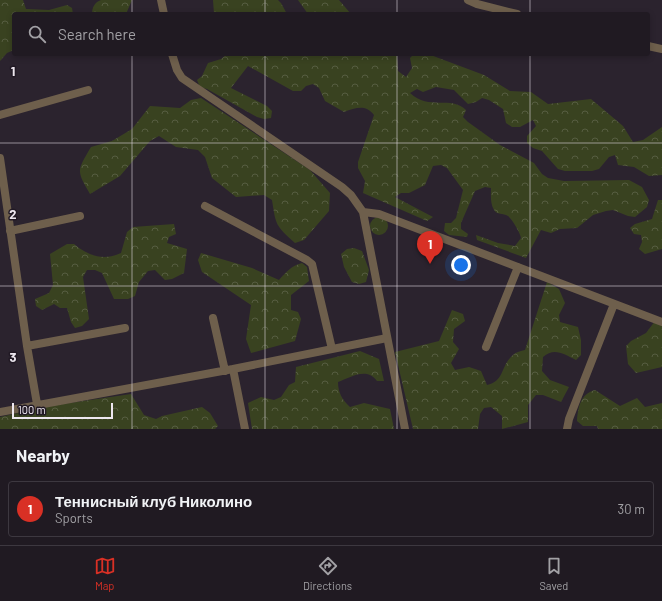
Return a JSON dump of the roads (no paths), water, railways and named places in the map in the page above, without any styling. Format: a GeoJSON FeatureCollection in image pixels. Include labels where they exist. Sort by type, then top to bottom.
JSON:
{"type":"FeatureCollection","features":[{"type":"Feature","properties":{"kind":"street"},"geometry":{"type":"LineString","coordinates":[[161,0],[164,12]]}},
{"type":"Feature","properties":{"kind":"street"},"geometry":{"type":"LineString","coordinates":[[468,0],[477,4],[509,12]]}},
{"type":"Feature","properties":{"kind":"street"},"geometry":{"type":"LineString","coordinates":[[650,46],[662,49]]}},
{"type":"Feature","properties":{"kind":"street"},"geometry":{"type":"LineString","coordinates":[[173,56],[177,70],[182,78],[342,187],[351,195],[363,212],[405,429]]}},
{"type":"Feature","properties":{"kind":"street"},"geometry":{"type":"LineString","coordinates":[[0,115],[88,90]]}},
{"type":"Feature","properties":{"kind":"street"},"geometry":{"type":"LineString","coordinates":[[0,158],[27,346],[37,404]]}},
{"type":"Feature","properties":{"kind":"street"},"geometry":{"type":"LineString","coordinates":[[205,206],[312,264],[332,349]]}},
{"type":"Feature","properties":{"kind":"street"},"geometry":{"type":"LineString","coordinates":[[363,212],[379,214],[662,322]]}},
{"type":"Feature","properties":{"kind":"street"},"geometry":{"type":"LineString","coordinates":[[10,231],[80,216]]}},
{"type":"Feature","properties":{"kind":"street"},"geometry":{"type":"LineString","coordinates":[[486,347],[518,267]]}},
{"type":"Feature","properties":{"kind":"street"},"geometry":{"type":"LineString","coordinates":[[567,429],[569,419],[614,304]]}},
{"type":"Feature","properties":{"kind":"street"},"geometry":{"type":"LineString","coordinates":[[213,318],[224,371]]}},
{"type":"Feature","properties":{"kind":"street"},"geometry":{"type":"LineString","coordinates":[[27,346],[125,328]]}},
{"type":"Feature","properties":{"kind":"street"},"geometry":{"type":"LineString","coordinates":[[0,412],[37,404],[224,371],[387,338]]}},
{"type":"Feature","properties":{"kind":"street"},"geometry":{"type":"LineString","coordinates":[[233,369],[245,429]]}},
{"type":"Feature","properties":{"kind":"place","name":"Теннисный клуб Николино"},"geometry":{"type":"Point","coordinates":[430,264]}}]}
